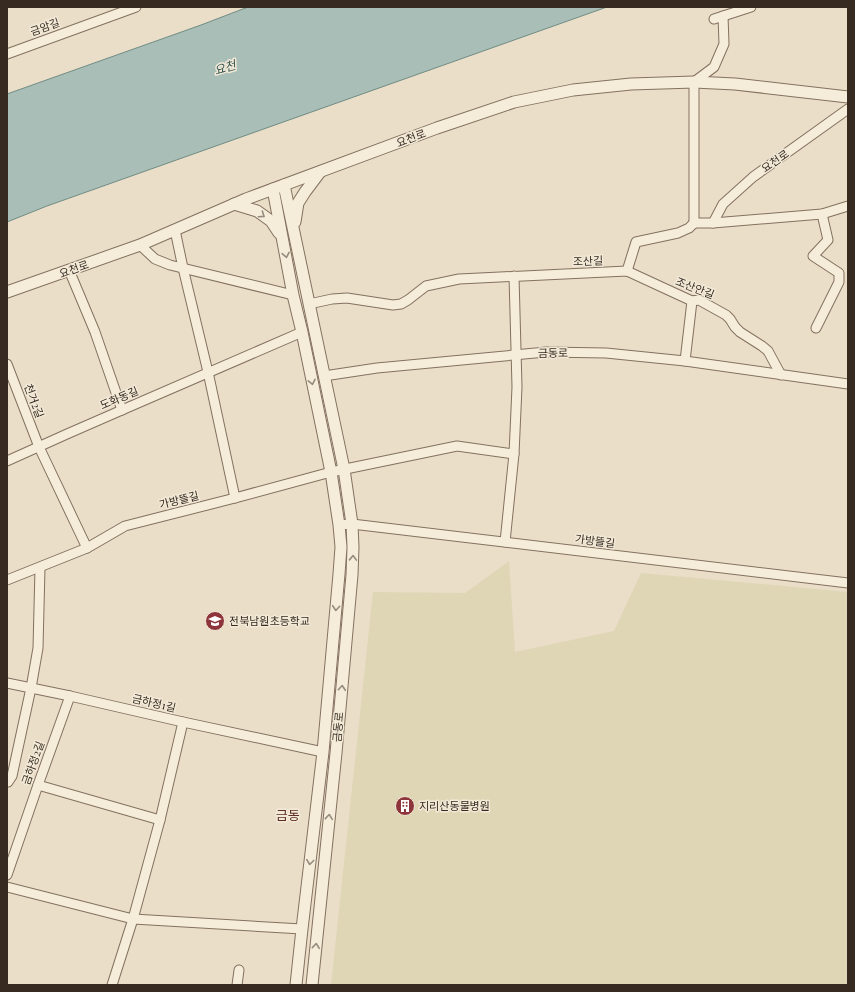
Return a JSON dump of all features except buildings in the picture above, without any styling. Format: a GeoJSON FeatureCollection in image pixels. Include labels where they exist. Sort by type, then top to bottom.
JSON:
{"type":"FeatureCollection","features":[{"type":"Feature","properties":{"kind":"street","name":"금암길"},"geometry":{"type":"LineString","coordinates":[[7,54],[133,7]]}},
{"type":"Feature","properties":{"kind":"street"},"geometry":{"type":"LineString","coordinates":[[714,19],[751,7]]}},
{"type":"Feature","properties":{"kind":"street"},"geometry":{"type":"LineString","coordinates":[[627,271],[636,242],[678,233],[690,228],[694,223],[694,82],[714,67],[724,44],[723,16]]}},
{"type":"Feature","properties":{"kind":"street","name":"요천로"},"geometry":{"type":"LineString","coordinates":[[7,292],[140,245],[246,199],[437,128],[514,102],[573,90],[631,84],[694,82],[736,84],[848,97]]}},
{"type":"Feature","properties":{"kind":"street","name":"요천로"},"geometry":{"type":"LineString","coordinates":[[713,223],[723,204],[753,177],[848,109]]}},
{"type":"Feature","properties":{"kind":"street"},"geometry":{"type":"LineString","coordinates":[[295,234],[295,216],[298,203],[321,172]]}},
{"type":"Feature","properties":{"kind":"street","name":"금동로"},"geometry":{"type":"LineString","coordinates":[[284,185],[344,469],[352,524],[353,547],[352,575],[337,746],[312,985]]}},
{"type":"Feature","properties":{"kind":"street","name":"금동로"},"geometry":{"type":"LineString","coordinates":[[273,190],[293,295],[331,472],[341,547],[323,752],[296,985]]}},
{"type":"Feature","properties":{"kind":"street"},"geometry":{"type":"LineString","coordinates":[[234,204],[257,211],[271,221],[282,237]]}},
{"type":"Feature","properties":{"kind":"street"},"geometry":{"type":"LineString","coordinates":[[694,223],[713,223],[822,214],[848,206]]}},
{"type":"Feature","properties":{"kind":"street"},"geometry":{"type":"LineString","coordinates":[[816,328],[840,282],[839,273],[813,256],[828,240],[822,214]]}},
{"type":"Feature","properties":{"kind":"street"},"geometry":{"type":"LineString","coordinates":[[175,230],[235,498]]}},
{"type":"Feature","properties":{"kind":"street"},"geometry":{"type":"LineString","coordinates":[[140,245],[155,259],[183,268],[293,295]]}},
{"type":"Feature","properties":{"kind":"street"},"geometry":{"type":"LineString","coordinates":[[69,270],[95,332],[122,410]]}},
{"type":"Feature","properties":{"kind":"street","name":"조산길"},"geometry":{"type":"LineString","coordinates":[[309,304],[332,299],[347,298],[393,305],[400,304],[408,300],[426,286],[459,279],[627,271]]}},
{"type":"Feature","properties":{"kind":"street","name":"조산안길"},"geometry":{"type":"LineString","coordinates":[[627,271],[692,301],[699,300],[726,315],[734,327],[768,351],[781,375]]}},
{"type":"Feature","properties":{"kind":"street"},"geometry":{"type":"LineString","coordinates":[[505,542],[514,454],[516,387],[514,276]]}},
{"type":"Feature","properties":{"kind":"street"},"geometry":{"type":"LineString","coordinates":[[685,361],[692,301]]}},
{"type":"Feature","properties":{"kind":"street","name":"도화동길"},"geometry":{"type":"LineString","coordinates":[[7,462],[67,434],[302,332]]}},
{"type":"Feature","properties":{"kind":"street","name":"금동로"},"geometry":{"type":"LineString","coordinates":[[324,376],[377,368],[546,352],[606,353],[685,361],[781,375]]}},
{"type":"Feature","properties":{"kind":"street","name":"천거2길"},"geometry":{"type":"LineString","coordinates":[[7,364],[39,447]]}},
{"type":"Feature","properties":{"kind":"street"},"geometry":{"type":"LineString","coordinates":[[781,375],[845,384],[848,376]]}},
{"type":"Feature","properties":{"kind":"street"},"geometry":{"type":"LineString","coordinates":[[331,472],[457,446],[514,454]]}},
{"type":"Feature","properties":{"kind":"street"},"geometry":{"type":"LineString","coordinates":[[39,447],[87,548]]}},
{"type":"Feature","properties":{"kind":"street","name":"가방뜰길"},"geometry":{"type":"LineString","coordinates":[[7,580],[87,548],[125,526],[331,472]]}},
{"type":"Feature","properties":{"kind":"street","name":"가방뜰길"},"geometry":{"type":"LineString","coordinates":[[339,525],[352,524],[848,583]]}},
{"type":"Feature","properties":{"kind":"street"},"geometry":{"type":"LineString","coordinates":[[32,688],[38,648],[40,568]]}},
{"type":"Feature","properties":{"kind":"street"},"geometry":{"type":"LineString","coordinates":[[7,683],[70,696]]}},
{"type":"Feature","properties":{"kind":"street","name":"금하정2길"},"geometry":{"type":"LineString","coordinates":[[7,781],[8,782],[12,776],[32,688]]}},
{"type":"Feature","properties":{"kind":"street","name":"금하정2길"},"geometry":{"type":"LineString","coordinates":[[7,875],[70,696]]}},
{"type":"Feature","properties":{"kind":"street","name":"금하정1길"},"geometry":{"type":"LineString","coordinates":[[70,696],[183,722],[160,820],[133,919],[112,985]]}},
{"type":"Feature","properties":{"kind":"street"},"geometry":{"type":"LineString","coordinates":[[183,722],[323,752]]}},
{"type":"Feature","properties":{"kind":"street"},"geometry":{"type":"LineString","coordinates":[[38,785],[160,820]]}},
{"type":"Feature","properties":{"kind":"street"},"geometry":{"type":"LineString","coordinates":[[7,887],[133,919],[302,929]]}},
{"type":"Feature","properties":{"kind":"street"},"geometry":{"type":"LineString","coordinates":[[237,985],[239,970]]}},
{"type":"Feature","properties":{"kind":"shaded area"},"geometry":{"type":"Polygon","coordinates":[[[509,561],[515,652],[614,631],[641,573],[848,592],[848,985],[331,985],[373,592],[465,593],[509,561]]]}},
{"type":"Feature","properties":{"kind":"water","name":"요천"},"geometry":{"type":"Polygon","coordinates":[[[248,7],[607,7],[47,206],[7,222],[7,94],[248,7]]]}},
{"type":"Feature","properties":{"kind":"place","name":"전북남원초등학교"},"geometry":{"type":"Point","coordinates":[215,621]}},
{"type":"Feature","properties":{"kind":"place","name":"지리산동물병원"},"geometry":{"type":"Point","coordinates":[405,806]}},
{"type":"Feature","properties":{"kind":"district","name":"금동"},"geometry":{"type":"Point","coordinates":[288,815]}}]}
